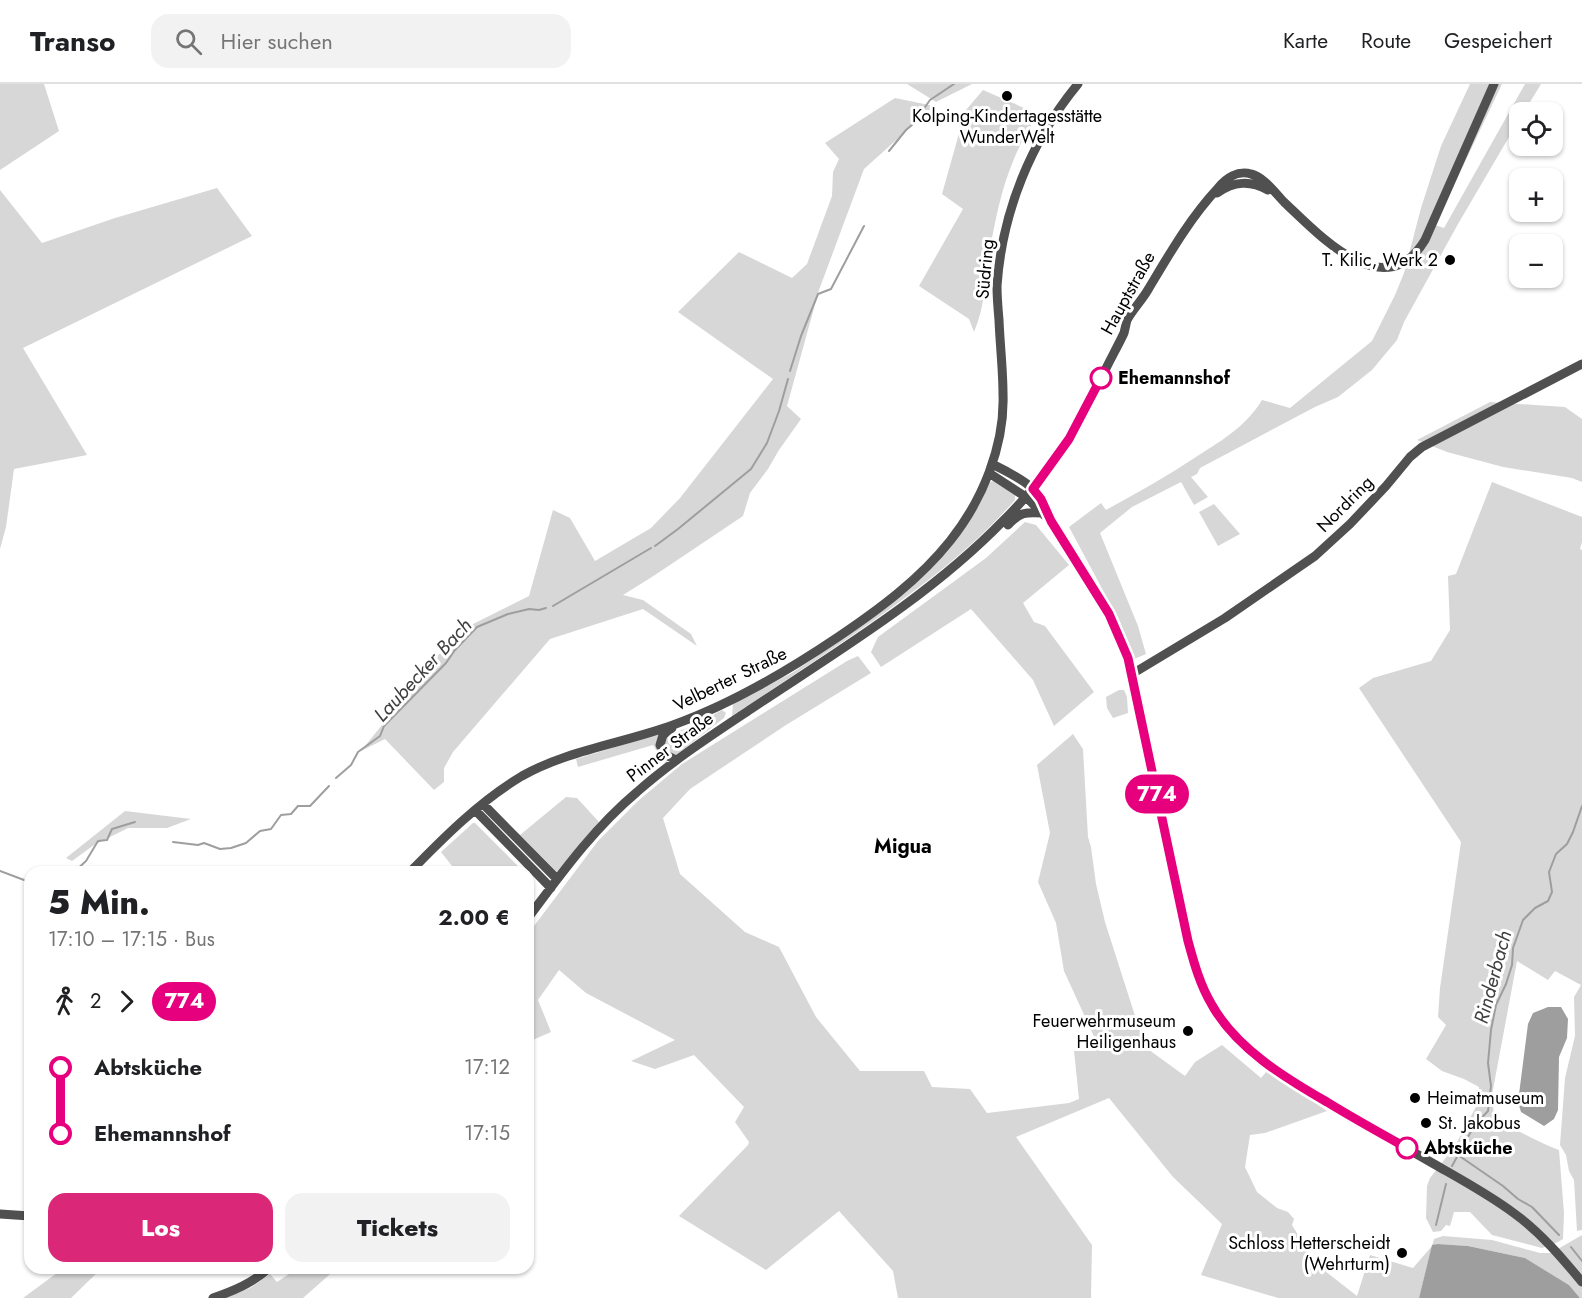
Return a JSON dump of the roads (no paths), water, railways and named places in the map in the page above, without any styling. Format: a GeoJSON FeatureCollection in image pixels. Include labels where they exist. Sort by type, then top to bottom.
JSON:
{"type":"FeatureCollection","features":[{"type":"Feature","properties":{"kind":"street","name":"Südring"},"geometry":{"type":"LineString","coordinates":[[991,468],[998,449],[1004,398],[997,290],[999,262],[1006,228],[1014,198],[1030,158],[1049,124],[1078,84]]}},
{"type":"Feature","properties":{"kind":"street"},"geometry":{"type":"LineString","coordinates":[[1278,195],[1326,239],[1345,253],[1365,265],[1388,268],[1396,266],[1413,256],[1425,240],[1494,84]]}},
{"type":"Feature","properties":{"kind":"street","name":"Hauptstraße"},"geometry":{"type":"LineString","coordinates":[[1026,497],[1069,439],[1127,322],[1180,237],[1223,182],[1236,174],[1247,173],[1259,177],[1278,195]]}},
{"type":"Feature","properties":{"kind":"street","name":"Hauptstraße"},"geometry":{"type":"LineString","coordinates":[[1208,200],[1236,183],[1244,182],[1258,185],[1278,195]]}},
{"type":"Feature","properties":{"kind":"street","name":"Nordring"},"geometry":{"type":"LineString","coordinates":[[1132,674],[1225,618],[1315,556],[1350,524],[1419,449],[1582,364]]}},
{"type":"Feature","properties":{"kind":"street"},"geometry":{"type":"LineString","coordinates":[[991,468],[1023,481],[1041,499],[1051,521],[1109,614],[1128,658],[1188,941],[1201,984],[1212,1007],[1258,1057],[1287,1079],[1470,1184],[1515,1214],[1554,1249],[1582,1282]]}},
{"type":"Feature","properties":{"kind":"street"},"geometry":{"type":"LineString","coordinates":[[991,468],[1051,521]]}},
{"type":"Feature","properties":{"kind":"street","name":"Velberter Straße"},"geometry":{"type":"LineString","coordinates":[[416,866],[479,807],[504,788],[540,767],[675,725],[728,702],[791,668],[858,624],[909,583],[950,541],[967,515],[991,468]]}},
{"type":"Feature","properties":{"kind":"street","name":"Pinner Straße"},"geometry":{"type":"LineString","coordinates":[[534,910],[593,835],[633,795],[676,760],[856,639],[940,577],[990,535],[1026,497]]}},
{"type":"Feature","properties":{"kind":"street"},"geometry":{"type":"LineString","coordinates":[[940,577],[953,573],[969,562],[1020,514],[1043,513]]}},
{"type":"Feature","properties":{"kind":"street"},"geometry":{"type":"LineString","coordinates":[[728,702],[730,723]]}},
{"type":"Feature","properties":{"kind":"street"},"geometry":{"type":"LineString","coordinates":[[675,725],[663,735],[660,745],[664,754],[676,760]]}},
{"type":"Feature","properties":{"kind":"street"},"geometry":{"type":"LineString","coordinates":[[479,807],[558,879]]}},
{"type":"Feature","properties":{"kind":"street"},"geometry":{"type":"LineString","coordinates":[[479,807],[531,866]]}},
{"type":"Feature","properties":{"kind":"street"},"geometry":{"type":"LineString","coordinates":[[534,869],[551,888]]}},
{"type":"Feature","properties":{"kind":"street"},"geometry":{"type":"LineString","coordinates":[[0,1214],[24,1216]]}},
{"type":"Feature","properties":{"kind":"street"},"geometry":{"type":"LineString","coordinates":[[213,1298],[237,1289],[261,1274]]}},
{"type":"Feature","properties":{"kind":"waterway","name":"Laubecker Bach"},"geometry":{"type":"LineString","coordinates":[[889,151],[930,100],[954,84]]}},
{"type":"Feature","properties":{"kind":"waterway","name":"Laubecker Bach"},"geometry":{"type":"LineString","coordinates":[[790,371],[818,294],[831,289],[864,226]]}},
{"type":"Feature","properties":{"kind":"waterway","name":"Laubecker Bach"},"geometry":{"type":"LineString","coordinates":[[655,546],[751,469],[767,443],[788,379]]}},
{"type":"Feature","properties":{"kind":"waterway","name":"Laubecker Bach"},"geometry":{"type":"LineString","coordinates":[[553,606],[651,548]]}},
{"type":"Feature","properties":{"kind":"waterway","name":"Laubecker Bach"},"geometry":{"type":"LineString","coordinates":[[336,778],[351,765],[358,752],[380,736],[384,726],[446,663],[477,627],[508,614],[546,608]]}},
{"type":"Feature","properties":{"kind":"waterway","name":"Laubecker Bach"},"geometry":{"type":"LineString","coordinates":[[173,842],[198,845],[204,843],[220,849],[246,843],[260,831],[271,829],[281,815],[291,814],[298,806],[310,806],[329,786]]}},
{"type":"Feature","properties":{"kind":"waterway","name":"Rinderbach"},"geometry":{"type":"LineString","coordinates":[[1452,1166],[1474,1126],[1488,1111],[1491,1086],[1488,1063],[1491,1030],[1496,1005],[1506,984],[1512,965],[1513,948],[1523,920],[1535,908],[1548,901],[1552,892],[1549,872],[1556,854],[1567,844],[1582,806]]}},
{"type":"Feature","properties":{"kind":"waterway","name":"Laubecker Bach"},"geometry":{"type":"LineString","coordinates":[[81,866],[98,841],[107,840],[112,829],[135,822]]}},
{"type":"Feature","properties":{"kind":"waterway","name":"Laubecker Bach"},"geometry":{"type":"LineString","coordinates":[[0,871],[24,880]]}},
{"type":"Feature","properties":{"kind":"waterway"},"geometry":{"type":"LineString","coordinates":[[1458,1155],[1532,1207],[1559,1235]]}},
{"type":"Feature","properties":{"kind":"waterway","name":"Rinderbach"},"geometry":{"type":"LineString","coordinates":[[1436,1225],[1446,1184]]}},
{"type":"Feature","properties":{"kind":"waterway"},"geometry":{"type":"LineString","coordinates":[[1571,1247],[1582,1261]]}},
{"type":"Feature","properties":{"kind":"place","name":"Kolping-Kindertagesstätte WunderWelt"},"geometry":{"type":"Point","coordinates":[1007,96]}},
{"type":"Feature","properties":{"kind":"place","name":"T. Kilic, Werk 2"},"geometry":{"type":"Point","coordinates":[1450,260]}},
{"type":"Feature","properties":{"kind":"place","name":"Ehemannshof"},"geometry":{"type":"Point","coordinates":[1101,378]}},
{"type":"Feature","properties":{"kind":"place","name":"Feuerwehrmuseum Heiligenhaus"},"geometry":{"type":"Point","coordinates":[1188,1031]}},
{"type":"Feature","properties":{"kind":"place","name":"Heimatmuseum"},"geometry":{"type":"Point","coordinates":[1415,1098]}},
{"type":"Feature","properties":{"kind":"place","name":"St. Jakobus"},"geometry":{"type":"Point","coordinates":[1426,1123]}},
{"type":"Feature","properties":{"kind":"place","name":"Abtsküche"},"geometry":{"type":"Point","coordinates":[1407,1148]}},
{"type":"Feature","properties":{"kind":"place","name":"Schloss Hetterscheidt (Wehrturm)"},"geometry":{"type":"Point","coordinates":[1402,1253]}},
{"type":"Feature","properties":{"kind":"district","name":"Migua"},"geometry":{"type":"Point","coordinates":[903,846]}}]}
